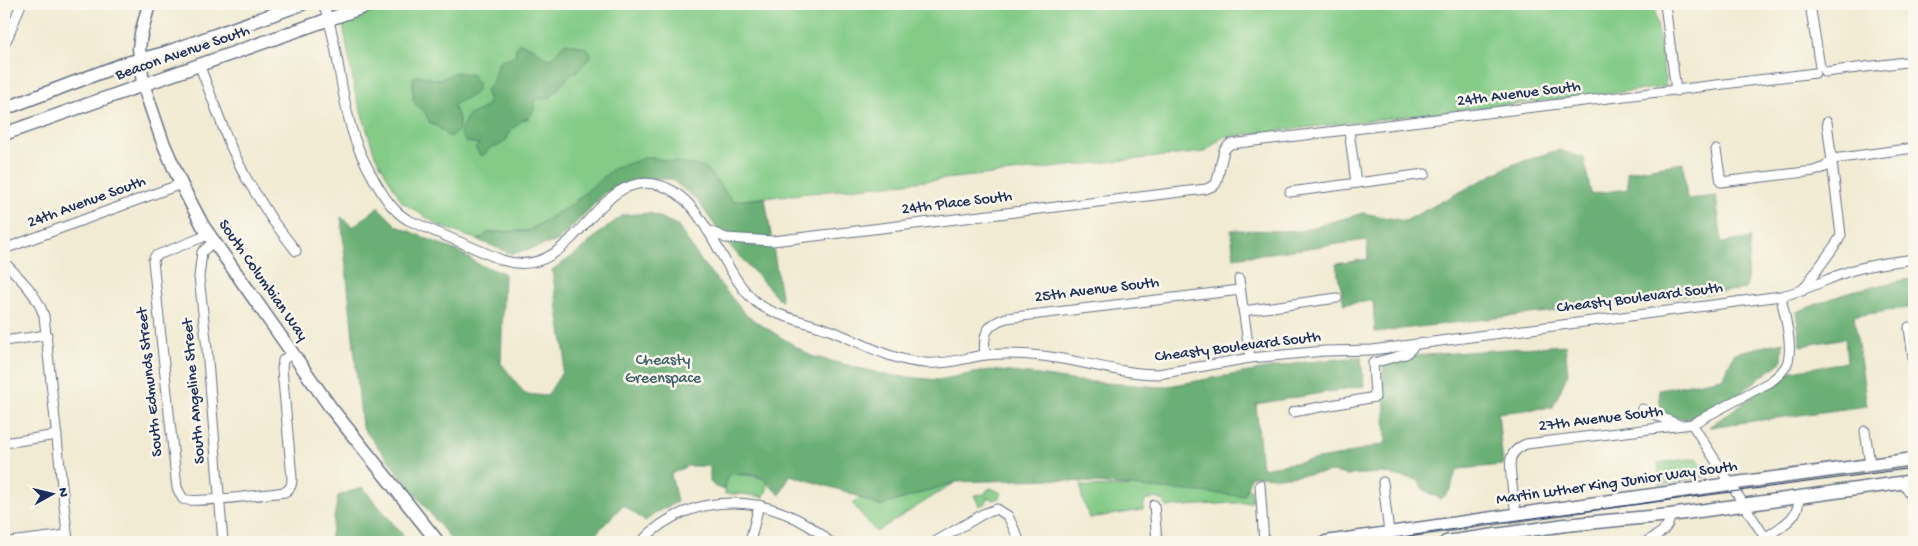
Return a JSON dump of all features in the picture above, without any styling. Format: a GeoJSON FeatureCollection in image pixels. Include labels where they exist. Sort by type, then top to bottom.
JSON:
{"type":"FeatureCollection","features":[{"type":"Feature","properties":{"kind":"main road","name":"South Columbian Way"},"geometry":{"type":"LineString","coordinates":[[150,4],[140,38],[143,84],[162,140],[181,184],[210,238],[292,353],[346,427],[438,542]]}},
{"type":"Feature","properties":{"kind":"main road","name":"Beacon Avenue South"},"geometry":{"type":"LineString","coordinates":[[4,109],[140,59],[165,53],[302,4]]}},
{"type":"Feature","properties":{"kind":"main road","name":"Beacon Avenue South"},"geometry":{"type":"LineString","coordinates":[[4,134],[372,4]]}},
{"type":"Feature","properties":{"kind":"main road"},"geometry":{"type":"LineString","coordinates":[[140,38],[152,49],[165,53]]}},
{"type":"Feature","properties":{"kind":"main road","name":"Martin Luther King Junior Way South"},"geometry":{"type":"LineString","coordinates":[[1326,542],[1914,459]]}},
{"type":"Feature","properties":{"kind":"main road","name":"Martin Luther King Junior Way South"},"geometry":{"type":"LineString","coordinates":[[1446,542],[1565,525],[1743,505],[1908,482]]}},
{"type":"Feature","properties":{"kind":"street"},"geometry":{"type":"LineString","coordinates":[[4,44],[21,4]]}},
{"type":"Feature","properties":{"kind":"street","name":"Cheasty Boulevard South"},"geometry":{"type":"LineString","coordinates":[[323,4],[328,19],[347,114],[359,150],[384,197],[399,214],[408,220],[502,260],[512,263],[531,264],[552,256],[562,248],[610,198],[630,187],[650,183],[660,185],[681,197],[693,210],[707,230],[737,282],[759,304],[772,311],[831,331],[883,352],[916,362],[940,363],[985,355],[1012,354],[1041,355],[1143,374],[1188,370],[1250,358],[1325,351],[1372,350],[1781,296],[1802,292],[1844,273],[1914,259]]}},
{"type":"Feature","properties":{"kind":"street"},"geometry":{"type":"LineString","coordinates":[[1665,4],[1676,91]]}},
{"type":"Feature","properties":{"kind":"street"},"geometry":{"type":"LineString","coordinates":[[1810,4],[1820,71]]}},
{"type":"Feature","properties":{"kind":"street","name":"24th Avenue South"},"geometry":{"type":"LineString","coordinates":[[1211,187],[1217,181],[1226,146],[1230,144],[1914,61]]}},
{"type":"Feature","properties":{"kind":"street"},"geometry":{"type":"LineString","coordinates":[[199,64],[229,143],[242,170],[273,221],[296,251]]}},
{"type":"Feature","properties":{"kind":"street"},"geometry":{"type":"LineString","coordinates":[[1802,292],[1841,235],[1827,122]]}},
{"type":"Feature","properties":{"kind":"street"},"geometry":{"type":"LineString","coordinates":[[1349,130],[1356,183]]}},
{"type":"Feature","properties":{"kind":"street"},"geometry":{"type":"LineString","coordinates":[[1716,150],[1721,182],[1814,171],[1825,167],[1832,159],[1914,148]]}},
{"type":"Feature","properties":{"kind":"street"},"geometry":{"type":"LineString","coordinates":[[1290,192],[1425,174]]}},
{"type":"Feature","properties":{"kind":"street","name":"24th Avenue South"},"geometry":{"type":"LineString","coordinates":[[4,249],[181,184]]}},
{"type":"Feature","properties":{"kind":"street","name":"24th Place South"},"geometry":{"type":"LineString","coordinates":[[707,230],[726,238],[773,241],[1211,187]]}},
{"type":"Feature","properties":{"kind":"street","name":"South Edmunds Street"},"geometry":{"type":"LineString","coordinates":[[210,238],[155,256],[154,261],[177,488],[183,499],[190,501],[219,499]]}},
{"type":"Feature","properties":{"kind":"street","name":"South Angeline Street"},"geometry":{"type":"LineString","coordinates":[[210,238],[202,252],[199,277],[222,542]]}},
{"type":"Feature","properties":{"kind":"street"},"geometry":{"type":"LineString","coordinates":[[4,262],[26,284],[41,307],[47,335],[68,539],[9,542]]}},
{"type":"Feature","properties":{"kind":"street"},"geometry":{"type":"LineString","coordinates":[[1239,280],[1250,358]]}},
{"type":"Feature","properties":{"kind":"street","name":"25th Avenue South"},"geometry":{"type":"LineString","coordinates":[[985,355],[984,336],[998,320],[1240,290]]}},
{"type":"Feature","properties":{"kind":"street","name":"27th Avenue South"},"geometry":{"type":"LineString","coordinates":[[1516,515],[1510,461],[1515,451],[1526,444],[1692,424],[1770,382],[1780,374],[1787,364],[1789,354],[1781,296]]}},
{"type":"Feature","properties":{"kind":"street"},"geometry":{"type":"LineString","coordinates":[[1243,311],[1337,298]]}},
{"type":"Feature","properties":{"kind":"street"},"geometry":{"type":"LineString","coordinates":[[1909,327],[1914,366]]}},
{"type":"Feature","properties":{"kind":"street"},"geometry":{"type":"LineString","coordinates":[[4,341],[47,335]]}},
{"type":"Feature","properties":{"kind":"street"},"geometry":{"type":"LineString","coordinates":[[1293,412],[1375,397],[1373,363],[1406,354],[1416,344]]}},
{"type":"Feature","properties":{"kind":"street"},"geometry":{"type":"LineString","coordinates":[[219,499],[285,492],[289,490],[292,484],[282,369],[283,360],[292,353]]}},
{"type":"Feature","properties":{"kind":"street"},"geometry":{"type":"LineString","coordinates":[[1642,409],[1680,426]]}},
{"type":"Feature","properties":{"kind":"street"},"geometry":{"type":"LineString","coordinates":[[1692,424],[1729,484],[1767,540],[1796,515],[1799,508],[1799,496]]}},
{"type":"Feature","properties":{"kind":"street"},"geometry":{"type":"LineString","coordinates":[[1866,430],[1870,464]]}},
{"type":"Feature","properties":{"kind":"street"},"geometry":{"type":"LineString","coordinates":[[4,443],[57,435]]}},
{"type":"Feature","properties":{"kind":"street"},"geometry":{"type":"LineString","coordinates":[[1383,482],[1389,533]]}},
{"type":"Feature","properties":{"kind":"street"},"geometry":{"type":"LineString","coordinates":[[1908,482],[1914,500]]}},
{"type":"Feature","properties":{"kind":"street"},"geometry":{"type":"LineString","coordinates":[[1260,485],[1264,542]]}},
{"type":"Feature","properties":{"kind":"street"},"geometry":{"type":"LineString","coordinates":[[640,542],[667,520],[693,508],[707,504],[736,502],[759,505],[795,518],[810,526],[830,542]]}},
{"type":"Feature","properties":{"kind":"street"},"geometry":{"type":"LineString","coordinates":[[750,542],[759,505]]}},
{"type":"Feature","properties":{"kind":"street"},"geometry":{"type":"LineString","coordinates":[[1154,506],[1157,542]]}},
{"type":"Feature","properties":{"kind":"street"},"geometry":{"type":"LineString","coordinates":[[935,542],[983,514],[997,509],[1008,516],[1020,542]]}},
{"type":"Feature","properties":{"kind":"street"},"geometry":{"type":"LineString","coordinates":[[1646,542],[1666,529],[1670,521],[1670,514]]}},
{"type":"Feature","properties":{"kind":"green space"},"geometry":{"type":"Polygon","coordinates":[[[389,4],[1654,4],[1666,87],[1223,137],[1204,152],[733,201],[706,168],[613,169],[571,205],[528,231],[490,232],[478,240],[440,226],[402,202],[375,155],[355,92],[343,24],[389,4]]]}},
{"type":"Feature","properties":{"kind":"green space"},"geometry":{"type":"Polygon","coordinates":[[[519,43],[534,48],[547,59],[553,56],[566,43],[584,47],[590,52],[591,56],[567,78],[550,98],[535,99],[534,110],[529,118],[521,121],[509,132],[507,139],[499,146],[490,148],[484,155],[480,155],[475,148],[479,144],[466,142],[460,134],[467,117],[487,106],[489,101],[486,94],[487,88],[492,84],[498,63],[501,60],[516,55],[515,51],[519,43]]]}},
{"type":"Feature","properties":{"kind":"green space"},"geometry":{"type":"Polygon","coordinates":[[[457,72],[472,75],[479,85],[474,94],[453,106],[459,118],[459,130],[452,136],[447,136],[438,127],[430,123],[424,111],[413,100],[413,78],[418,75],[439,79],[457,72]]]}},
{"type":"Feature","properties":{"kind":"green space"},"geometry":{"type":"Polygon","coordinates":[[[1558,150],[1584,158],[1591,194],[1628,189],[1627,172],[1683,163],[1687,199],[1716,196],[1722,243],[1751,238],[1746,289],[1375,332],[1373,301],[1344,304],[1336,264],[1368,259],[1367,240],[1234,258],[1231,230],[1300,231],[1363,213],[1405,221],[1509,166],[1558,150]]]}},
{"type":"Feature","properties":{"kind":"green space"},"geometry":{"type":"Polygon","coordinates":[[[648,157],[706,168],[733,201],[765,198],[782,302],[727,243],[698,201],[671,179],[642,178],[606,192],[558,241],[512,254],[478,240],[490,232],[528,231],[571,205],[613,169],[648,157]]]}},
{"type":"Feature","properties":{"kind":"green space","name":"Cheasty Greenspace"},"geometry":{"type":"Polygon","coordinates":[[[378,207],[397,226],[459,252],[480,265],[504,273],[501,363],[525,394],[547,396],[561,374],[565,356],[552,270],[580,251],[623,215],[650,213],[677,225],[701,261],[747,316],[811,356],[886,375],[938,380],[990,370],[1078,381],[1162,387],[1306,362],[1361,357],[1364,386],[1256,404],[1262,468],[1343,455],[1386,443],[1383,358],[1565,345],[1568,373],[1553,407],[1498,413],[1503,465],[1459,469],[1454,477],[1451,488],[1440,499],[1423,489],[1418,480],[1383,473],[1347,475],[1333,472],[1279,477],[1251,476],[1244,496],[1048,479],[956,482],[880,506],[847,492],[790,475],[780,495],[764,478],[749,474],[728,475],[725,490],[715,487],[710,482],[710,466],[687,466],[671,474],[677,502],[657,512],[645,521],[623,505],[588,542],[453,542],[362,427],[341,217],[353,227],[378,207]]]}},
{"type":"Feature","properties":{"kind":"green space"},"geometry":{"type":"Polygon","coordinates":[[[1914,278],[1914,307],[1854,316],[1867,406],[1709,427],[1786,372],[1847,362],[1845,338],[1801,346],[1796,312],[1852,291],[1914,278]]]}},
{"type":"Feature","properties":{"kind":"green space"},"geometry":{"type":"Polygon","coordinates":[[[1783,342],[1782,361],[1740,393],[1693,418],[1676,418],[1661,413],[1659,390],[1722,378],[1735,353],[1783,342]]]}},
{"type":"Feature","properties":{"kind":"green space"},"geometry":{"type":"Polygon","coordinates":[[[1697,458],[1709,476],[1660,485],[1658,463],[1697,458]]]}},
{"type":"Feature","properties":{"kind":"green space"},"geometry":{"type":"Polygon","coordinates":[[[730,474],[755,476],[766,480],[768,486],[764,497],[725,494],[726,478],[730,474]]]}},
{"type":"Feature","properties":{"kind":"green space"},"geometry":{"type":"Polygon","coordinates":[[[956,482],[876,532],[852,503],[860,498],[880,506],[956,482]]]}},
{"type":"Feature","properties":{"kind":"green space"},"geometry":{"type":"Polygon","coordinates":[[[1170,483],[1251,489],[1252,502],[1167,507],[1162,500],[1155,498],[1145,501],[1143,510],[1090,518],[1082,498],[1081,486],[1121,487],[1170,483]]]}},
{"type":"Feature","properties":{"kind":"green space"},"geometry":{"type":"Polygon","coordinates":[[[362,487],[409,542],[324,542],[330,541],[338,496],[362,487]]]}},
{"type":"Feature","properties":{"kind":"green space"},"geometry":{"type":"Polygon","coordinates":[[[991,488],[1001,493],[999,498],[993,500],[987,497],[986,503],[979,506],[974,495],[985,494],[991,488]]]}},
{"type":"Feature","properties":{"kind":"tram line"},"geometry":{"type":"LineString","coordinates":[[1368,542],[1495,523],[1914,468]]}}]}
